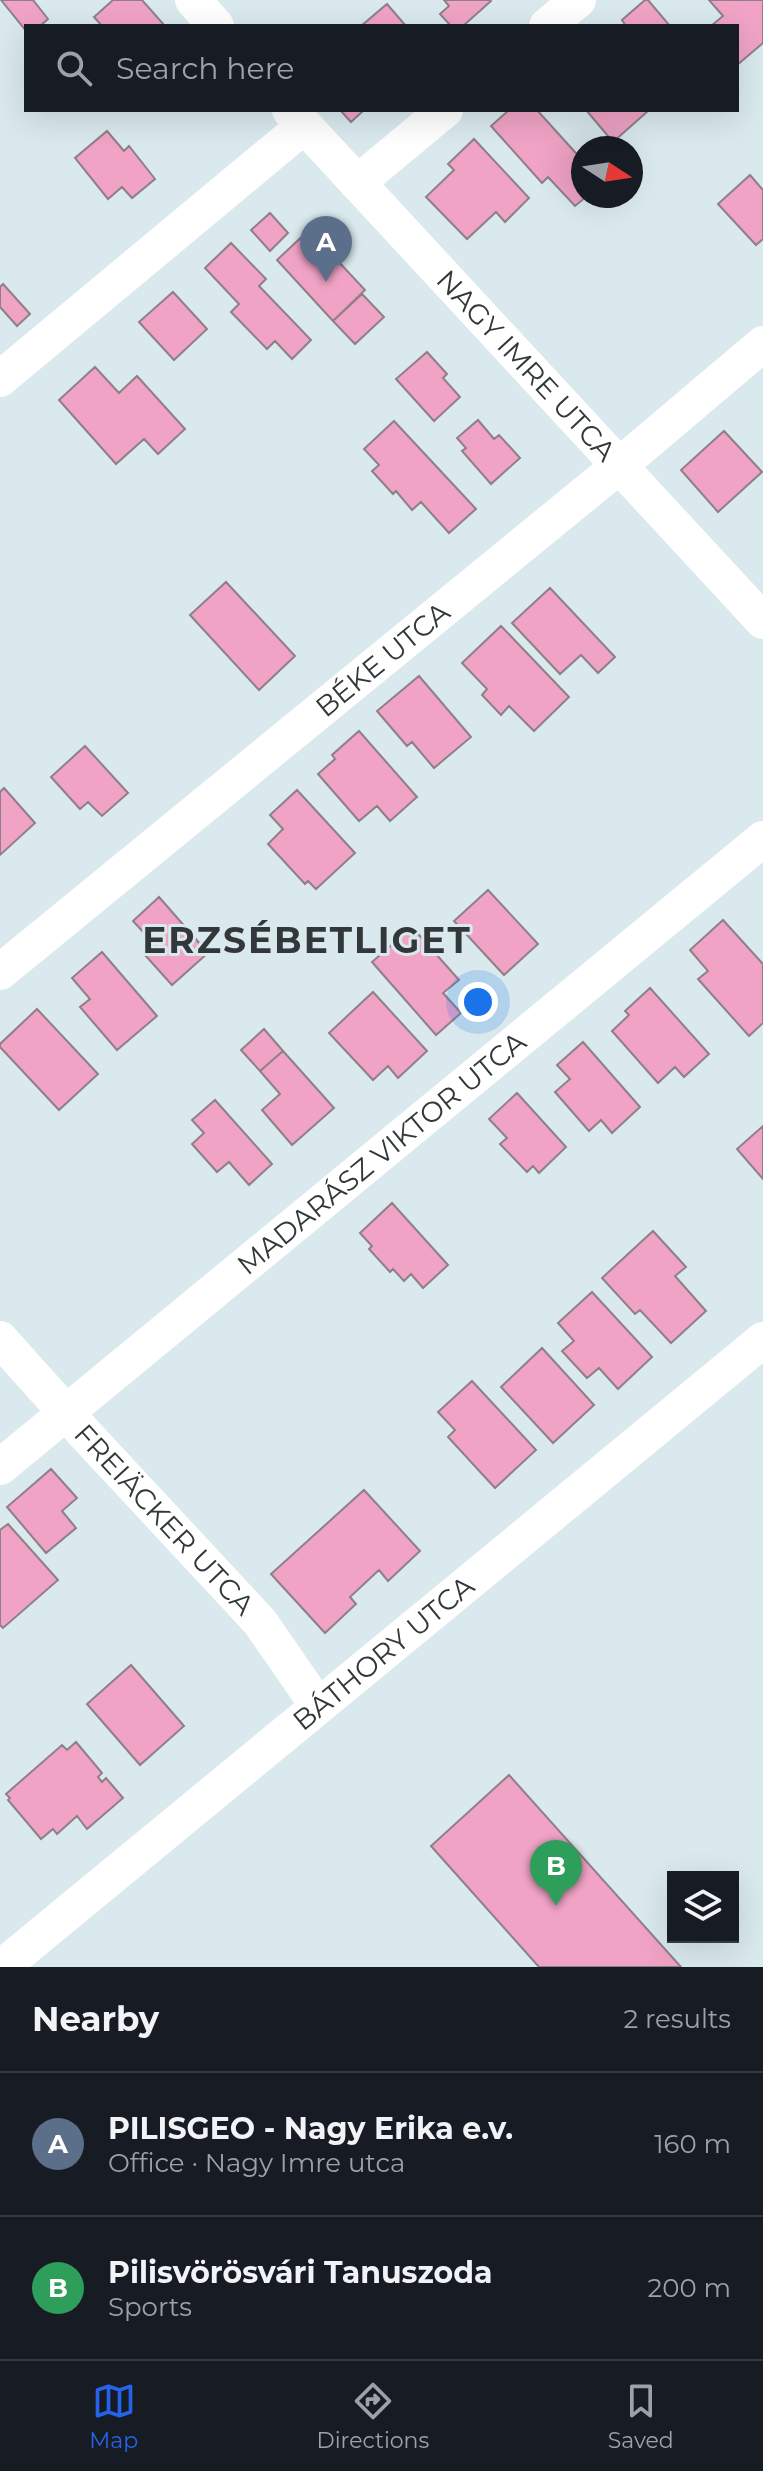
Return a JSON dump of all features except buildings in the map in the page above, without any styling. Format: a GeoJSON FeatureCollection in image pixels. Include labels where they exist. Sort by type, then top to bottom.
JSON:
{"type":"FeatureCollection","features":[{"type":"Feature","properties":{"kind":"street"},"geometry":{"type":"LineString","coordinates":[[193,0],[214,24]]}},
{"type":"Feature","properties":{"kind":"street"},"geometry":{"type":"LineString","coordinates":[[549,24],[578,0]]}},
{"type":"Feature","properties":{"kind":"street"},"geometry":{"type":"LineString","coordinates":[[357,183],[443,112]]}},
{"type":"Feature","properties":{"kind":"street"},"geometry":{"type":"LineString","coordinates":[[0,379],[297,118]]}},
{"type":"Feature","properties":{"kind":"street","name":"NAGY IMRE UTCA"},"geometry":{"type":"LineString","coordinates":[[297,118],[763,621]]}},
{"type":"Feature","properties":{"kind":"street","name":"BÉKE UTCA"},"geometry":{"type":"LineString","coordinates":[[0,972],[620,465],[763,344]]}},
{"type":"Feature","properties":{"kind":"street","name":"MADARÁSZ VIKTOR UTCA"},"geometry":{"type":"LineString","coordinates":[[0,1467],[763,839]]}},
{"type":"Feature","properties":{"kind":"street","name":"FREIÄCKER UTCA"},"geometry":{"type":"LineString","coordinates":[[0,1339],[260,1622],[318,1706]]}},
{"type":"Feature","properties":{"kind":"street","name":"BÁTHORY UTCA"},"geometry":{"type":"LineString","coordinates":[[2,1967],[763,1340]]}},
{"type":"Feature","properties":{"kind":"place","name":"PILISGEO - Nagy Erika e.v."},"geometry":{"type":"Point","coordinates":[326,282]}},
{"type":"Feature","properties":{"kind":"place","name":"Pilisvörösvári Tanuszoda"},"geometry":{"type":"Point","coordinates":[556,1906]}},
{"type":"Feature","properties":{"kind":"district","name":"ERZSÉBETLIGET"},"geometry":{"type":"Point","coordinates":[307,940]}}]}
